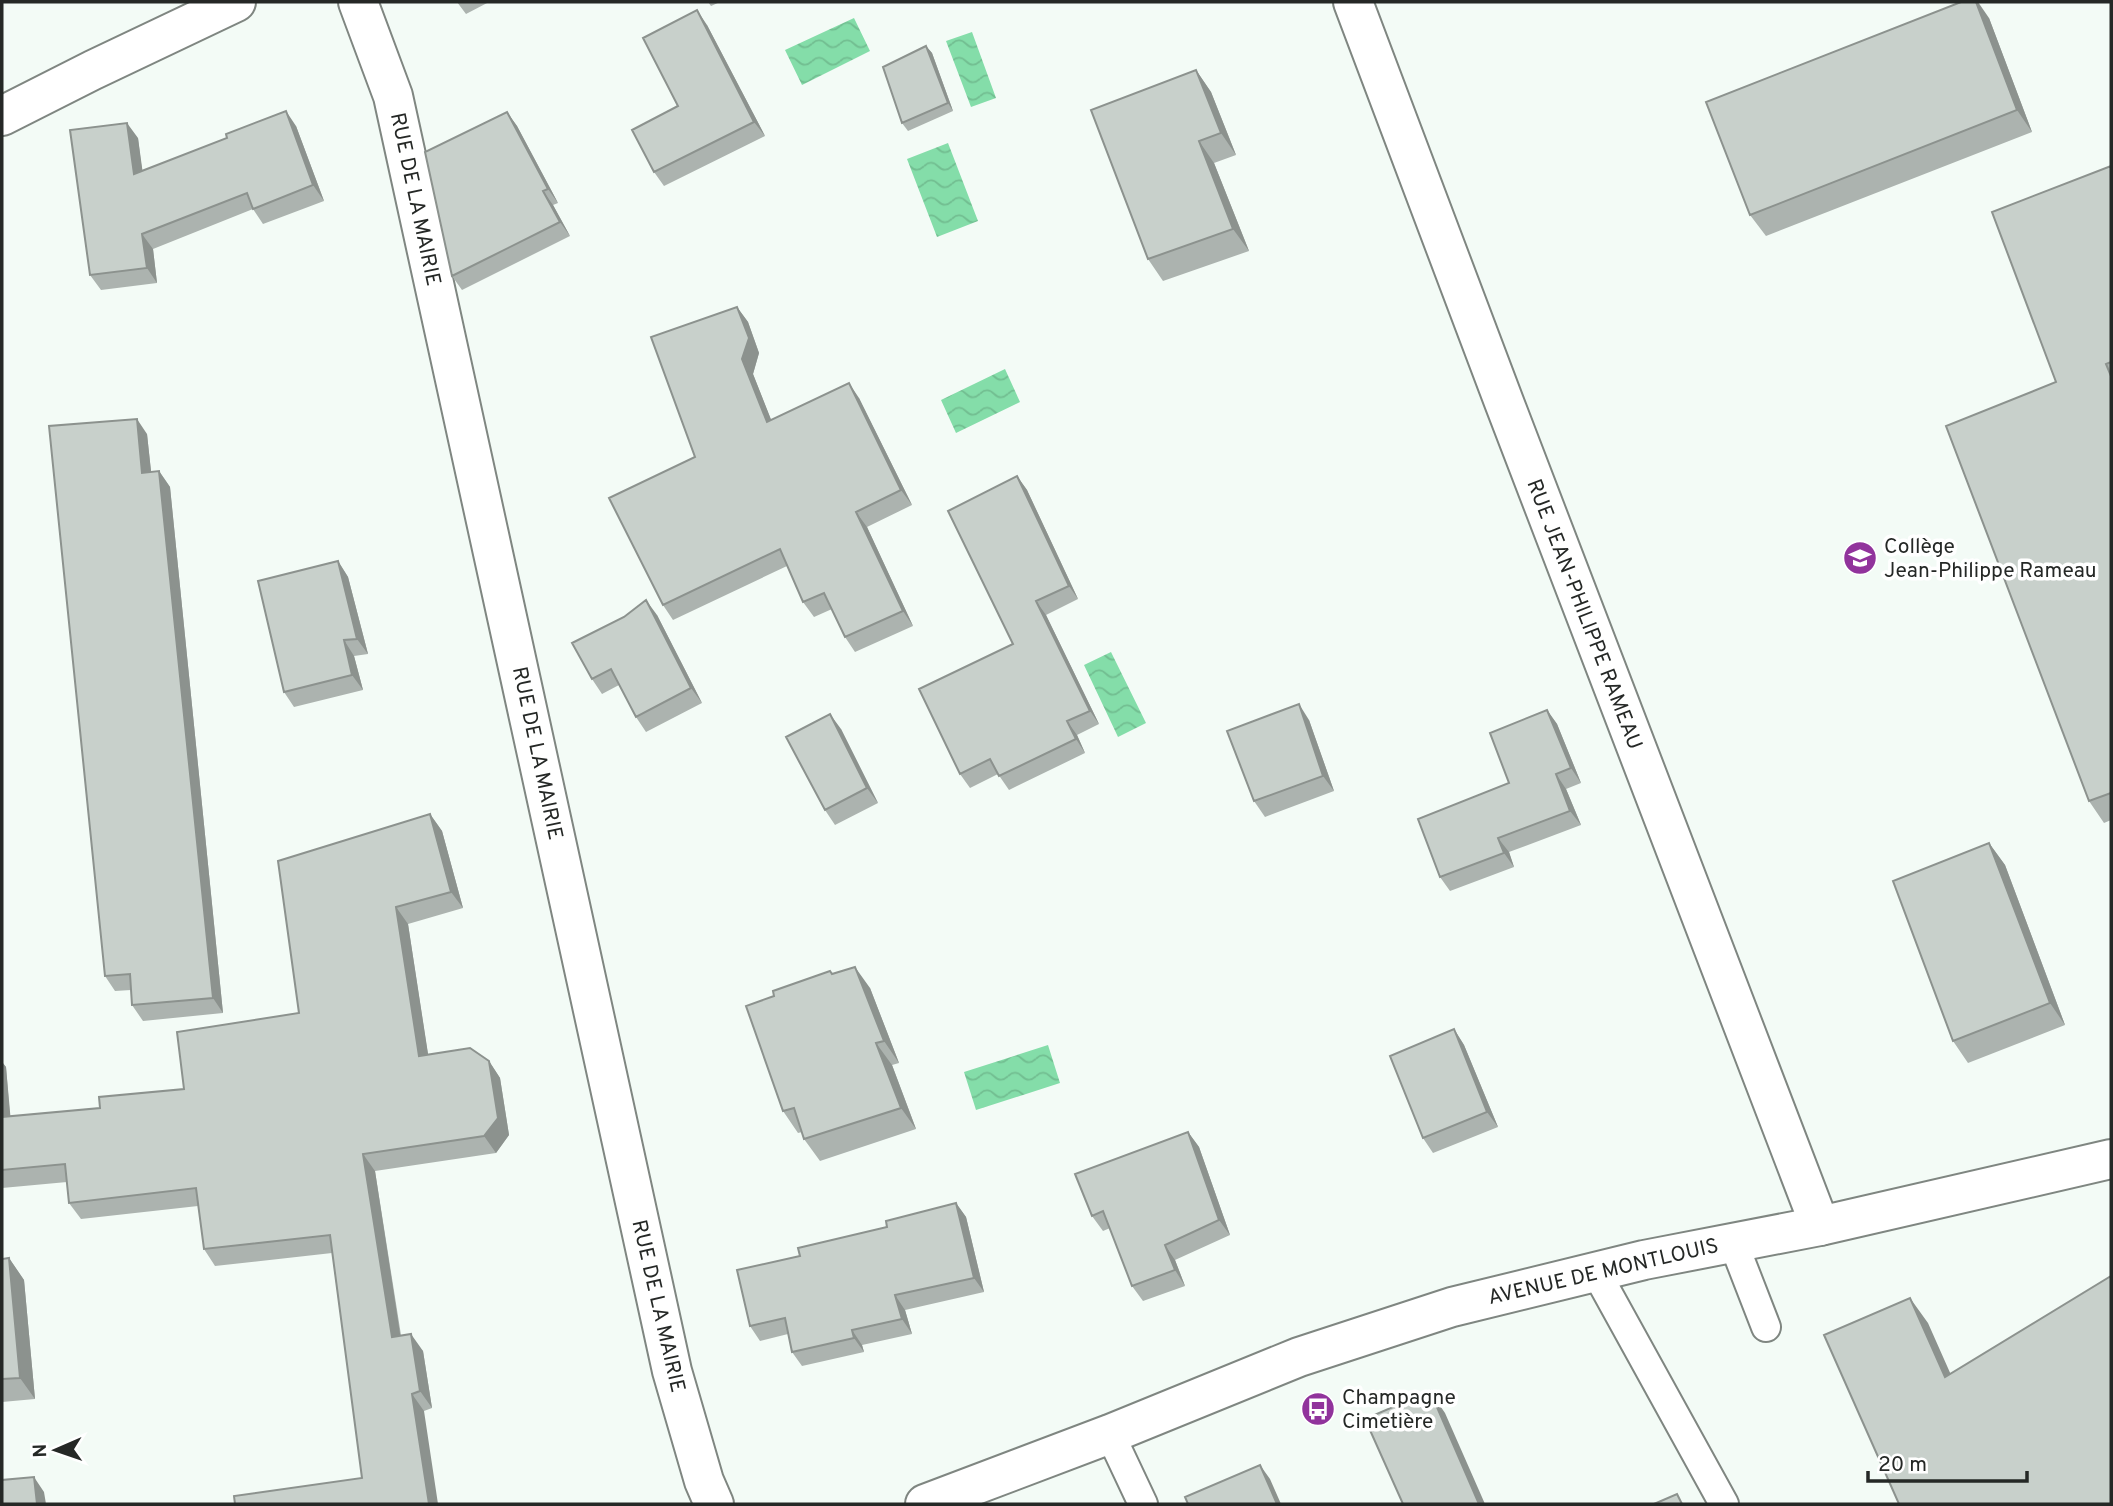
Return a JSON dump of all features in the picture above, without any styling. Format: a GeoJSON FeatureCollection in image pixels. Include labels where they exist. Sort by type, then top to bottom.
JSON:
{"type":"FeatureCollection","features":[{"type":"Feature","properties":{"kind":"street"},"geometry":{"type":"LineString","coordinates":[[2,116],[236,2]]}},
{"type":"Feature","properties":{"kind":"street","name":"RUE DE LA MAIRIE"},"geometry":{"type":"LineString","coordinates":[[358,2],[393,96],[672,1371],[704,1481],[714,1504]]}},
{"type":"Feature","properties":{"kind":"street","name":"RUE JEAN-PHILIPPE RAMEAU"},"geometry":{"type":"LineString","coordinates":[[1353,2],[1821,1226]]}},
{"type":"Feature","properties":{"kind":"street","name":"AVENUE DE MONTLOUIS"},"geometry":{"type":"LineString","coordinates":[[925,1504],[1110,1434],[1299,1357],[1452,1307],[1644,1260],[1821,1226],[2111,1159]]}},
{"type":"Feature","properties":{"kind":"street","name":"AVENUE DE MONTLOUIS"},"geometry":{"type":"LineString","coordinates":[[998,1504],[1110,1434]]}},
{"type":"Feature","properties":{"kind":"lane"},"geometry":{"type":"LineString","coordinates":[[1733,1242],[1766,1327]]}},
{"type":"Feature","properties":{"kind":"lane"},"geometry":{"type":"LineString","coordinates":[[1596,1272],[1724,1504]]}},
{"type":"Feature","properties":{"kind":"lane"},"geometry":{"type":"LineString","coordinates":[[1110,1434],[1143,1504]]}},
{"type":"Feature","properties":{"kind":"water"},"geometry":{"type":"Polygon","coordinates":[[[854,18],[870,51],[802,85],[785,50],[854,18]]]}},
{"type":"Feature","properties":{"kind":"water"},"geometry":{"type":"Polygon","coordinates":[[[972,32],[996,98],[971,107],[946,41],[972,32]]]}},
{"type":"Feature","properties":{"kind":"water"},"geometry":{"type":"Polygon","coordinates":[[[948,143],[978,221],[937,237],[907,159],[948,143]]]}},
{"type":"Feature","properties":{"kind":"water"},"geometry":{"type":"Polygon","coordinates":[[[1005,369],[1020,402],[956,433],[941,400],[1005,369]]]}},
{"type":"Feature","properties":{"kind":"water"},"geometry":{"type":"Polygon","coordinates":[[[1111,652],[1146,723],[1118,737],[1084,665],[1111,652]]]}},
{"type":"Feature","properties":{"kind":"water"},"geometry":{"type":"Polygon","coordinates":[[[1048,1045],[1060,1083],[976,1110],[964,1072],[1048,1045]]]}},
{"type":"Feature","properties":{"kind":"building"},"geometry":{"type":"Polygon","coordinates":[[[1961,2],[1976,2],[2017,110],[1750,215],[1706,102],[1961,2]]]}},
{"type":"Feature","properties":{"kind":"building"},"geometry":{"type":"Polygon","coordinates":[[[697,10],[754,122],[654,172],[632,130],[678,106],[643,38],[697,10]]]}},
{"type":"Feature","properties":{"kind":"building"},"geometry":{"type":"Polygon","coordinates":[[[926,46],[948,103],[902,123],[883,67],[926,46]]]}},
{"type":"Feature","properties":{"kind":"building"},"geometry":{"type":"Polygon","coordinates":[[[1196,70],[1221,133],[1199,141],[1233,229],[1148,259],[1091,110],[1196,70]]]}},
{"type":"Feature","properties":{"kind":"building"},"geometry":{"type":"Polygon","coordinates":[[[286,111],[313,185],[253,209],[247,193],[142,234],[147,268],[90,275],[70,130],[127,123],[134,174],[227,138],[226,134],[286,111]]]}},
{"type":"Feature","properties":{"kind":"building"},"geometry":{"type":"Polygon","coordinates":[[[507,112],[548,189],[543,191],[560,222],[452,276],[425,152],[507,112]]]}},
{"type":"Feature","properties":{"kind":"building"},"geometry":{"type":"Polygon","coordinates":[[[2111,166],[2111,362],[2106,364],[2111,376],[2111,793],[2089,801],[1946,426],[2056,382],[1992,212],[2111,166]]]}},
{"type":"Feature","properties":{"kind":"building"},"geometry":{"type":"Polygon","coordinates":[[[737,307],[749,338],[742,359],[767,422],[849,383],[901,490],[856,512],[903,611],[845,637],[824,593],[803,602],[780,549],[663,605],[609,498],[695,457],[651,337],[737,307]]]}},
{"type":"Feature","properties":{"kind":"building"},"geometry":{"type":"Polygon","coordinates":[[[137,419],[142,473],[159,471],[213,998],[132,1005],[130,974],[105,976],[49,426],[137,419]]]}},
{"type":"Feature","properties":{"kind":"building"},"geometry":{"type":"Polygon","coordinates":[[[1017,476],[1069,586],[1036,601],[1090,711],[1067,721],[1076,739],[999,776],[990,759],[960,774],[919,689],[1013,644],[948,511],[1017,476]]]}},
{"type":"Feature","properties":{"kind":"building"},"geometry":{"type":"Polygon","coordinates":[[[338,561],[357,639],[344,640],[352,675],[284,692],[258,581],[338,561]]]}},
{"type":"Feature","properties":{"kind":"building"},"geometry":{"type":"Polygon","coordinates":[[[646,600],[691,688],[636,717],[611,669],[592,679],[572,643],[624,617],[646,600]]]}},
{"type":"Feature","properties":{"kind":"building"},"geometry":{"type":"Polygon","coordinates":[[[1299,704],[1323,776],[1254,801],[1227,731],[1299,704]]]}},
{"type":"Feature","properties":{"kind":"building"},"geometry":{"type":"Polygon","coordinates":[[[1547,710],[1571,768],[1556,774],[1570,811],[1498,838],[1504,853],[1440,877],[1418,819],[1509,783],[1490,733],[1547,710]]]}},
{"type":"Feature","properties":{"kind":"building"},"geometry":{"type":"Polygon","coordinates":[[[830,714],[867,788],[825,810],[786,737],[830,714]]]}},
{"type":"Feature","properties":{"kind":"building"},"geometry":{"type":"Polygon","coordinates":[[[430,814],[451,892],[396,907],[419,1056],[470,1048],[489,1061],[498,1118],[484,1136],[363,1154],[392,1337],[411,1334],[420,1391],[412,1394],[429,1504],[235,1504],[234,1496],[362,1478],[330,1235],[204,1249],[196,1188],[69,1203],[65,1164],[2,1170],[2,1117],[100,1108],[99,1097],[184,1089],[177,1032],[299,1013],[278,861],[430,814]]]}},
{"type":"Feature","properties":{"kind":"building"},"geometry":{"type":"Polygon","coordinates":[[[1989,843],[2050,1003],[1953,1041],[1893,881],[1989,843]]]}},
{"type":"Feature","properties":{"kind":"building"},"geometry":{"type":"Polygon","coordinates":[[[855,967],[884,1041],[876,1043],[901,1108],[804,1139],[794,1108],[783,1111],[746,1006],[774,996],[773,991],[830,971],[832,974],[855,967]]]}},
{"type":"Feature","properties":{"kind":"building"},"geometry":{"type":"Polygon","coordinates":[[[1454,1029],[1487,1112],[1423,1138],[1390,1056],[1454,1029]]]}},
{"type":"Feature","properties":{"kind":"building"},"geometry":{"type":"Polygon","coordinates":[[[1188,1132],[1219,1220],[1165,1245],[1175,1270],[1132,1286],[1103,1211],[1092,1216],[1075,1174],[1188,1132]]]}},
{"type":"Feature","properties":{"kind":"building"},"geometry":{"type":"Polygon","coordinates":[[[956,1203],[974,1278],[895,1295],[902,1319],[852,1330],[854,1338],[792,1352],[785,1318],[750,1326],[737,1270],[800,1256],[798,1248],[887,1227],[886,1221],[956,1203]]]}},
{"type":"Feature","properties":{"kind":"building"},"geometry":{"type":"Polygon","coordinates":[[[9,1258],[20,1378],[2,1379],[2,1259],[9,1258]]]}},
{"type":"Feature","properties":{"kind":"building"},"geometry":{"type":"Polygon","coordinates":[[[2111,1276],[2111,1504],[1899,1504],[1824,1335],[1910,1298],[1945,1377],[2111,1276]]]}},
{"type":"Feature","properties":{"kind":"building"},"geometry":{"type":"Polygon","coordinates":[[[1430,1391],[1479,1504],[1403,1504],[1365,1419],[1430,1391]]]}},
{"type":"Feature","properties":{"kind":"building"},"geometry":{"type":"Polygon","coordinates":[[[1260,1465],[1277,1504],[1188,1504],[1185,1497],[1260,1465]]]}},
{"type":"Feature","properties":{"kind":"building"},"geometry":{"type":"Polygon","coordinates":[[[34,1477],[37,1504],[2,1504],[2,1480],[34,1477]]]}},
{"type":"Feature","properties":{"kind":"building"},"geometry":{"type":"Polygon","coordinates":[[[1677,1494],[1682,1504],[1654,1504],[1677,1494]]]}},
{"type":"Feature","properties":{"kind":"place","name":"Collège Jean-Philippe Rameau"},"geometry":{"type":"Point","coordinates":[1860,558]}},
{"type":"Feature","properties":{"kind":"place","name":"Champagne Cimetière"},"geometry":{"type":"Point","coordinates":[1318,1409]}}]}
